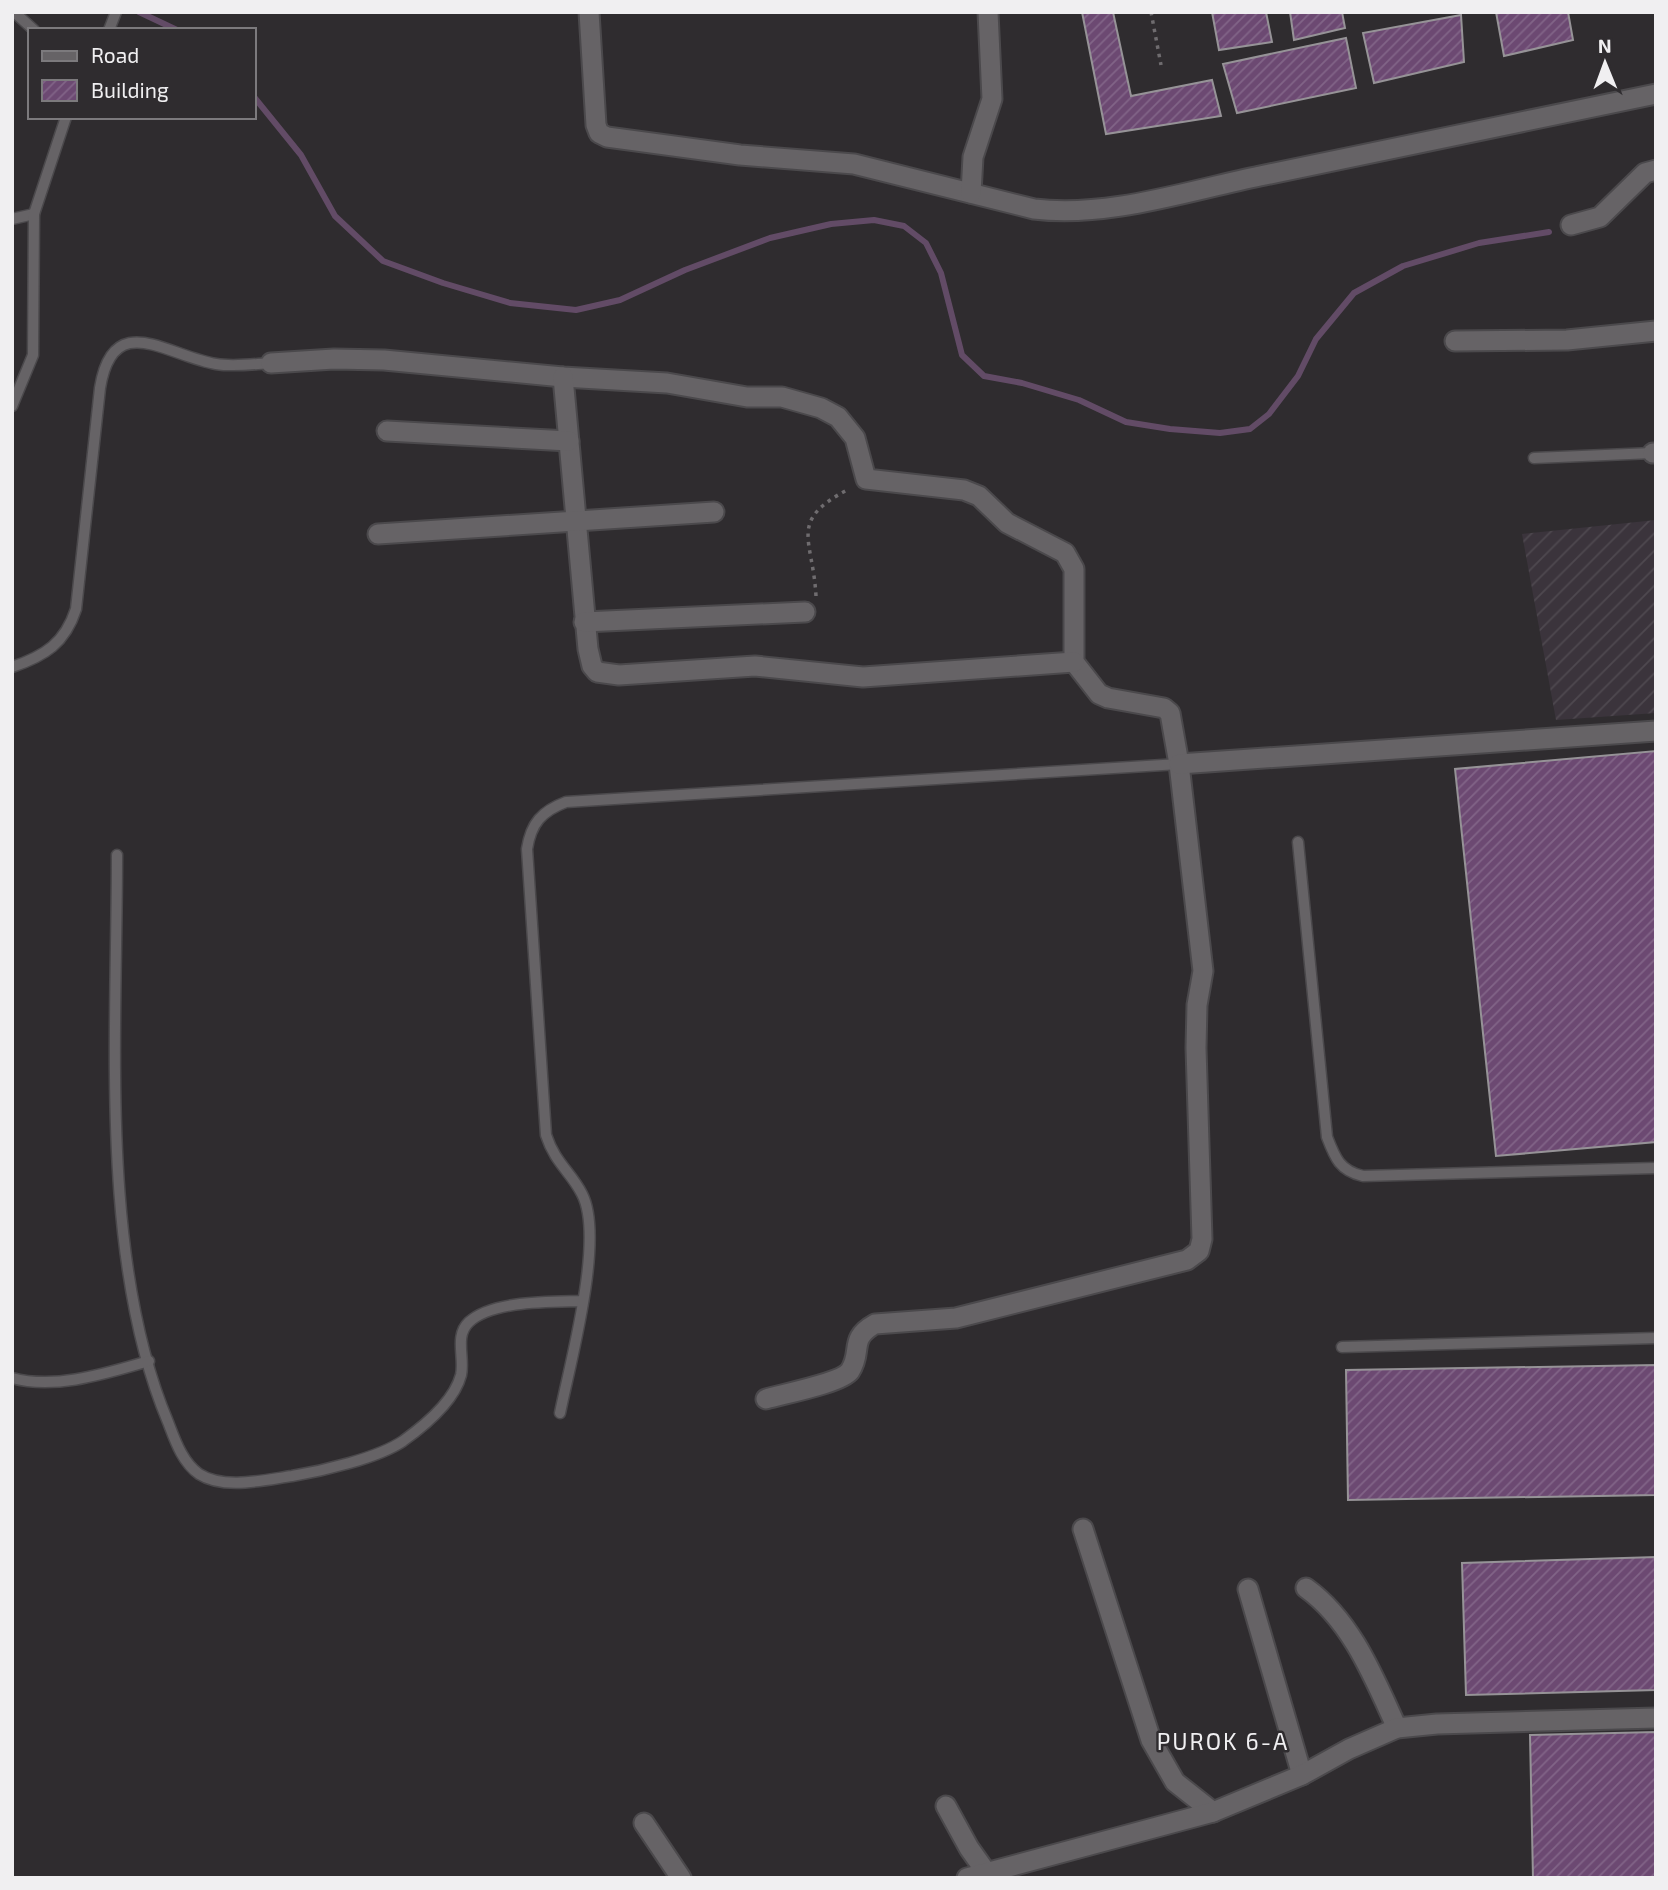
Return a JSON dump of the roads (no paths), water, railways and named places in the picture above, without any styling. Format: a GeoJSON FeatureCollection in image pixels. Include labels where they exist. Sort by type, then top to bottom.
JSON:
{"type":"FeatureCollection","features":[{"type":"Feature","properties":{"kind":"street"},"geometry":{"type":"LineString","coordinates":[[589,12],[595,116],[599,133],[740,155],[854,164],[1034,209],[1062,212],[1089,211],[1656,94]]}},
{"type":"Feature","properties":{"kind":"street"},"geometry":{"type":"LineString","coordinates":[[971,193],[973,158],[992,99],[988,12]]}},
{"type":"Feature","properties":{"kind":"street"},"geometry":{"type":"LineString","coordinates":[[1571,225],[1600,217],[1645,173],[1656,170]]}},
{"type":"Feature","properties":{"kind":"street"},"geometry":{"type":"LineString","coordinates":[[1455,341],[1567,340],[1656,331]]}},
{"type":"Feature","properties":{"kind":"street"},"geometry":{"type":"LineString","coordinates":[[271,363],[334,359],[384,360],[563,377],[667,383],[747,397],[782,397],[821,408],[838,417],[855,438],[866,480],[964,490],[979,496],[1007,523],[1065,553],[1074,569],[1074,662],[1099,694],[1164,708],[1170,713],[1179,764],[1203,971],[1197,1005],[1196,1048],[1202,1239],[1199,1251],[1187,1260],[956,1318],[874,1324],[863,1331],[857,1340],[853,1364],[844,1377],[766,1399]]}},
{"type":"Feature","properties":{"kind":"street"},"geometry":{"type":"LineString","coordinates":[[563,377],[584,622],[592,666],[606,674],[755,666],[863,677],[1074,662]]}},
{"type":"Feature","properties":{"kind":"street"},"geometry":{"type":"LineString","coordinates":[[387,431],[569,441]]}},
{"type":"Feature","properties":{"kind":"street"},"geometry":{"type":"LineString","coordinates":[[378,534],[714,512]]}},
{"type":"Feature","properties":{"kind":"street"},"geometry":{"type":"LineString","coordinates":[[584,622],[805,612]]}},
{"type":"Feature","properties":{"kind":"street"},"geometry":{"type":"LineString","coordinates":[[1179,764],[1656,731]]}},
{"type":"Feature","properties":{"kind":"street"},"geometry":{"type":"LineString","coordinates":[[1083,1529],[1151,1740],[1175,1782],[1213,1812]]}},
{"type":"Feature","properties":{"kind":"street"},"geometry":{"type":"LineString","coordinates":[[1306,1588],[1334,1611],[1346,1628],[1397,1728]]}},
{"type":"Feature","properties":{"kind":"street"},"geometry":{"type":"LineString","coordinates":[[1248,1589],[1302,1775]]}},
{"type":"Feature","properties":{"kind":"street"},"geometry":{"type":"LineString","coordinates":[[967,1878],[1213,1812],[1302,1775],[1397,1728],[1437,1724],[1656,1718]]}},
{"type":"Feature","properties":{"kind":"street"},"geometry":{"type":"LineString","coordinates":[[946,1806],[986,1872]]}},
{"type":"Feature","properties":{"kind":"street"},"geometry":{"type":"LineString","coordinates":[[644,1823],[681,1878]]}},
{"type":"Feature","properties":{"kind":"lane"},"geometry":{"type":"LineString","coordinates":[[14,12],[32,28]]}},
{"type":"Feature","properties":{"kind":"lane"},"geometry":{"type":"LineString","coordinates":[[12,406],[33,355],[34,214],[65,119]]}},
{"type":"Feature","properties":{"kind":"lane"},"geometry":{"type":"LineString","coordinates":[[12,219],[34,214]]}},
{"type":"Feature","properties":{"kind":"lane"},"geometry":{"type":"LineString","coordinates":[[12,667],[38,658],[55,646],[69,629],[76,609],[100,387],[104,363],[110,353],[131,343],[144,343],[213,364],[271,363]]}},
{"type":"Feature","properties":{"kind":"lane"},"geometry":{"type":"LineString","coordinates":[[1534,457],[1654,453]]}},
{"type":"Feature","properties":{"kind":"lane"},"geometry":{"type":"LineString","coordinates":[[561,1413],[588,1263],[587,1209],[582,1194],[553,1156],[546,1135],[527,849],[529,834],[537,820],[548,809],[566,802],[1179,764]]}},
{"type":"Feature","properties":{"kind":"lane"},"geometry":{"type":"LineString","coordinates":[[1298,842],[1327,1138],[1336,1161],[1349,1173],[1363,1176],[1656,1168]]}},
{"type":"Feature","properties":{"kind":"lane"},"geometry":{"type":"LineString","coordinates":[[117,855],[116,1087],[120,1205],[135,1310],[160,1403],[182,1457],[200,1474],[221,1481],[253,1482],[326,1470],[400,1443],[430,1420],[451,1395],[461,1375],[461,1334],[470,1321],[491,1311],[524,1304],[583,1301]]}},
{"type":"Feature","properties":{"kind":"lane"},"geometry":{"type":"LineString","coordinates":[[1342,1347],[1656,1338]]}},
{"type":"Feature","properties":{"kind":"lane"},"geometry":{"type":"LineString","coordinates":[[12,1378],[51,1381],[98,1375],[149,1361]]}},
{"type":"Feature","properties":{"kind":"waterway"},"geometry":{"type":"LineString","coordinates":[[139,12],[173,28]]}},
{"type":"Feature","properties":{"kind":"waterway"},"geometry":{"type":"LineString","coordinates":[[256,99],[301,155],[335,216],[383,261],[443,283],[510,303],[576,310],[620,300],[685,270],[770,238],[831,224],[874,220],[904,226],[926,243],[941,273],[962,355],[984,376],[1022,383],[1079,400],[1126,422],[1170,429],[1220,433],[1250,429],[1269,414],[1298,376],[1316,339],[1354,293],[1403,266],[1479,243],[1549,232]]}},
{"type":"Feature","properties":{"kind":"district","name":"PUROK 6-A"},"geometry":{"type":"Point","coordinates":[1223,1741]}}]}
